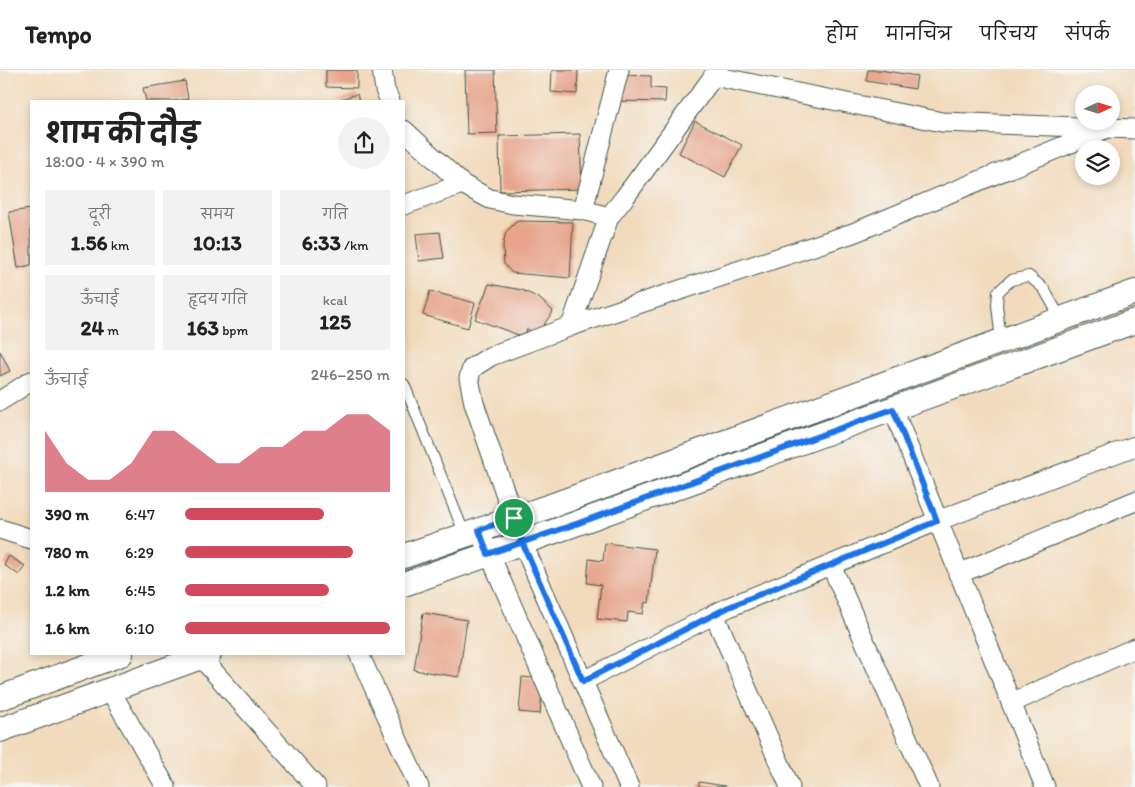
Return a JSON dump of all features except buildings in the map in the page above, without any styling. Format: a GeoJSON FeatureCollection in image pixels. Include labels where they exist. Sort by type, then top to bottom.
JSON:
{"type":"FeatureCollection","features":[{"type":"Feature","properties":{"kind":"street"},"geometry":{"type":"LineString","coordinates":[[382,70],[385,90],[390,100]]}},
{"type":"Feature","properties":{"kind":"street"},"geometry":{"type":"LineString","coordinates":[[583,210],[619,70]]}},
{"type":"Feature","properties":{"kind":"street"},"geometry":{"type":"LineString","coordinates":[[571,326],[609,217],[715,73],[942,122],[1075,127]]}},
{"type":"Feature","properties":{"kind":"street"},"geometry":{"type":"LineString","coordinates":[[1120,128],[1135,129]]}},
{"type":"Feature","properties":{"kind":"street"},"geometry":{"type":"LineString","coordinates":[[629,787],[522,542],[474,403],[469,378],[472,368],[491,356],[571,326],[853,233],[1102,130]]}},
{"type":"Feature","properties":{"kind":"street"},"geometry":{"type":"LineString","coordinates":[[405,131],[462,184],[490,199],[513,204],[583,210],[609,217]]}},
{"type":"Feature","properties":{"kind":"street"},"geometry":{"type":"LineString","coordinates":[[405,205],[462,184]]}},
{"type":"Feature","properties":{"kind":"street"},"geometry":{"type":"LineString","coordinates":[[405,556],[514,518],[1135,292]]}},
{"type":"Feature","properties":{"kind":"street"},"geometry":{"type":"LineString","coordinates":[[405,584],[576,524],[1135,321]]}},
{"type":"Feature","properties":{"kind":"street"},"geometry":{"type":"LineString","coordinates":[[0,401],[30,382]]}},
{"type":"Feature","properties":{"kind":"street"},"geometry":{"type":"LineString","coordinates":[[893,409],[1045,787]]}},
{"type":"Feature","properties":{"kind":"street"},"geometry":{"type":"LineString","coordinates":[[583,681],[729,607],[937,521],[1135,446]]}},
{"type":"Feature","properties":{"kind":"street"},"geometry":{"type":"LineString","coordinates":[[958,574],[1135,501]]}},
{"type":"Feature","properties":{"kind":"street"},"geometry":{"type":"LineString","coordinates":[[0,529],[30,538]]}},
{"type":"Feature","properties":{"kind":"street"},"geometry":{"type":"LineString","coordinates":[[472,533],[488,554],[591,787]]}},
{"type":"Feature","properties":{"kind":"street"},"geometry":{"type":"LineString","coordinates":[[831,565],[928,787]]}},
{"type":"Feature","properties":{"kind":"street"},"geometry":{"type":"LineString","coordinates":[[714,614],[790,787]]}},
{"type":"Feature","properties":{"kind":"street"},"geometry":{"type":"LineString","coordinates":[[1011,703],[1135,648]]}},
{"type":"Feature","properties":{"kind":"street"},"geometry":{"type":"LineString","coordinates":[[0,698],[118,655]]}},
{"type":"Feature","properties":{"kind":"street"},"geometry":{"type":"LineString","coordinates":[[0,730],[203,655],[316,787]]}},
{"type":"Feature","properties":{"kind":"street"},"geometry":{"type":"LineString","coordinates":[[359,655],[418,787]]}},
{"type":"Feature","properties":{"kind":"street"},"geometry":{"type":"LineString","coordinates":[[110,690],[166,787]]}},
{"type":"Feature","properties":{"kind":"lane"},"geometry":{"type":"LineString","coordinates":[[1001,341],[997,305],[998,292],[1011,280],[1029,276],[1044,289],[1060,320]]}},
{"type":"Feature","properties":{"kind":"lane"},"geometry":{"type":"LineString","coordinates":[[405,386],[472,533]]}},
{"type":"Feature","properties":{"kind":"route"},"geometry":{"type":"LineString","coordinates":[[514,518],[479,530],[488,554],[522,542],[576,524],[893,409],[937,521],[729,607],[583,681],[522,542],[514,518]]}}]}
